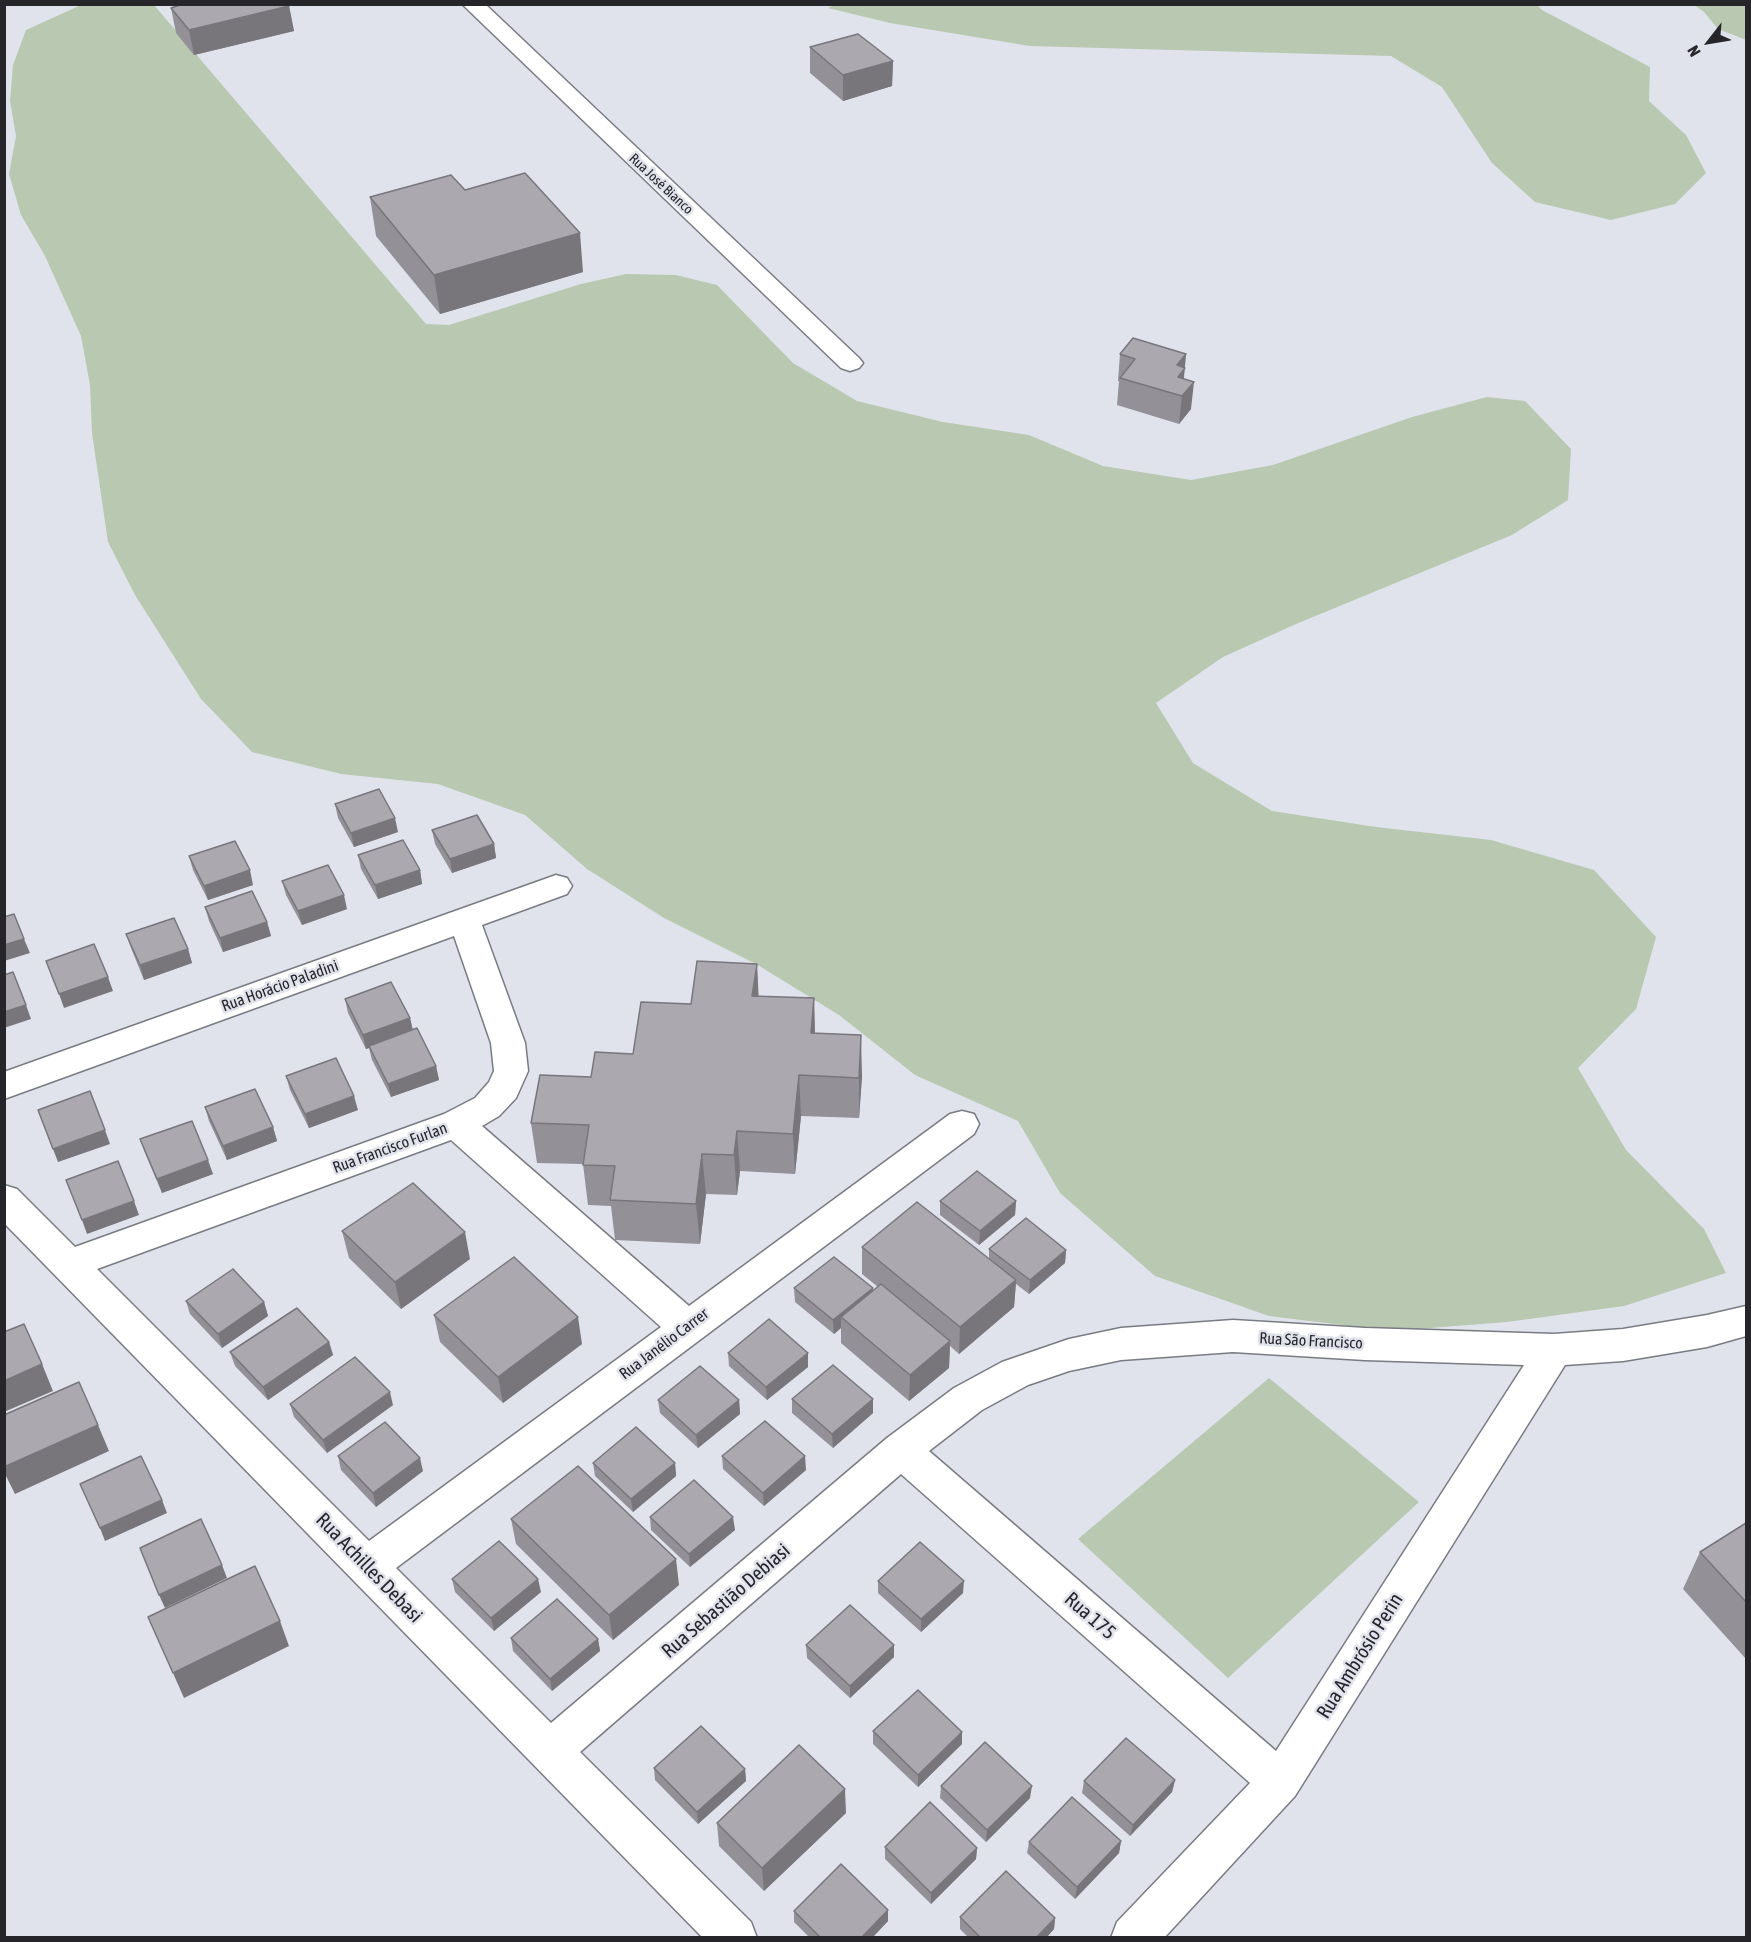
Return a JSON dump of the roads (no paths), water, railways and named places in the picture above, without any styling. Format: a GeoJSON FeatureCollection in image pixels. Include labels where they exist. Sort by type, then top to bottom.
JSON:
{"type":"FeatureCollection","features":[{"type":"Feature","properties":{"kind":"street","name":"Rua José Bianco"},"geometry":{"type":"LineString","coordinates":[[472,4],[850,363]]}},
{"type":"Feature","properties":{"kind":"street","name":"Rua Horácio Paladini"},"geometry":{"type":"LineString","coordinates":[[4,1086],[556,886]]}},
{"type":"Feature","properties":{"kind":"street"},"geometry":{"type":"LineString","coordinates":[[456,1124],[487,1107],[504,1089],[511,1071],[508,1043],[464,919]]}},
{"type":"Feature","properties":{"kind":"street","name":"Rua Francisco Furlan"},"geometry":{"type":"LineString","coordinates":[[69,1264],[456,1124],[687,1327]]}},
{"type":"Feature","properties":{"kind":"street","name":"Rua Janélio Carrer"},"geometry":{"type":"LineString","coordinates":[[367,1566],[962,1124]]}},
{"type":"Feature","properties":{"kind":"street","name":"Rua Achilles Debasi"},"geometry":{"type":"LineString","coordinates":[[4,1199],[735,1938]]}},
{"type":"Feature","properties":{"kind":"street","name":"Rua São Francisco"},"geometry":{"type":"LineString","coordinates":[[901,1450],[968,1399],[1014,1373],[1069,1355],[1120,1344],[1233,1336],[1365,1344],[1554,1350],[1623,1345],[1707,1331],[1746,1321]]}},
{"type":"Feature","properties":{"kind":"street","name":"Rua Ambrósio Perin"},"geometry":{"type":"LineString","coordinates":[[1133,1938],[1280,1782],[1554,1350]]}},
{"type":"Feature","properties":{"kind":"street","name":"Rua Sebastião Debiasi"},"geometry":{"type":"LineString","coordinates":[[550,1751],[901,1450]]}},
{"type":"Feature","properties":{"kind":"street","name":"Rua 175"},"geometry":{"type":"LineString","coordinates":[[901,1450],[1280,1782]]}}]}
